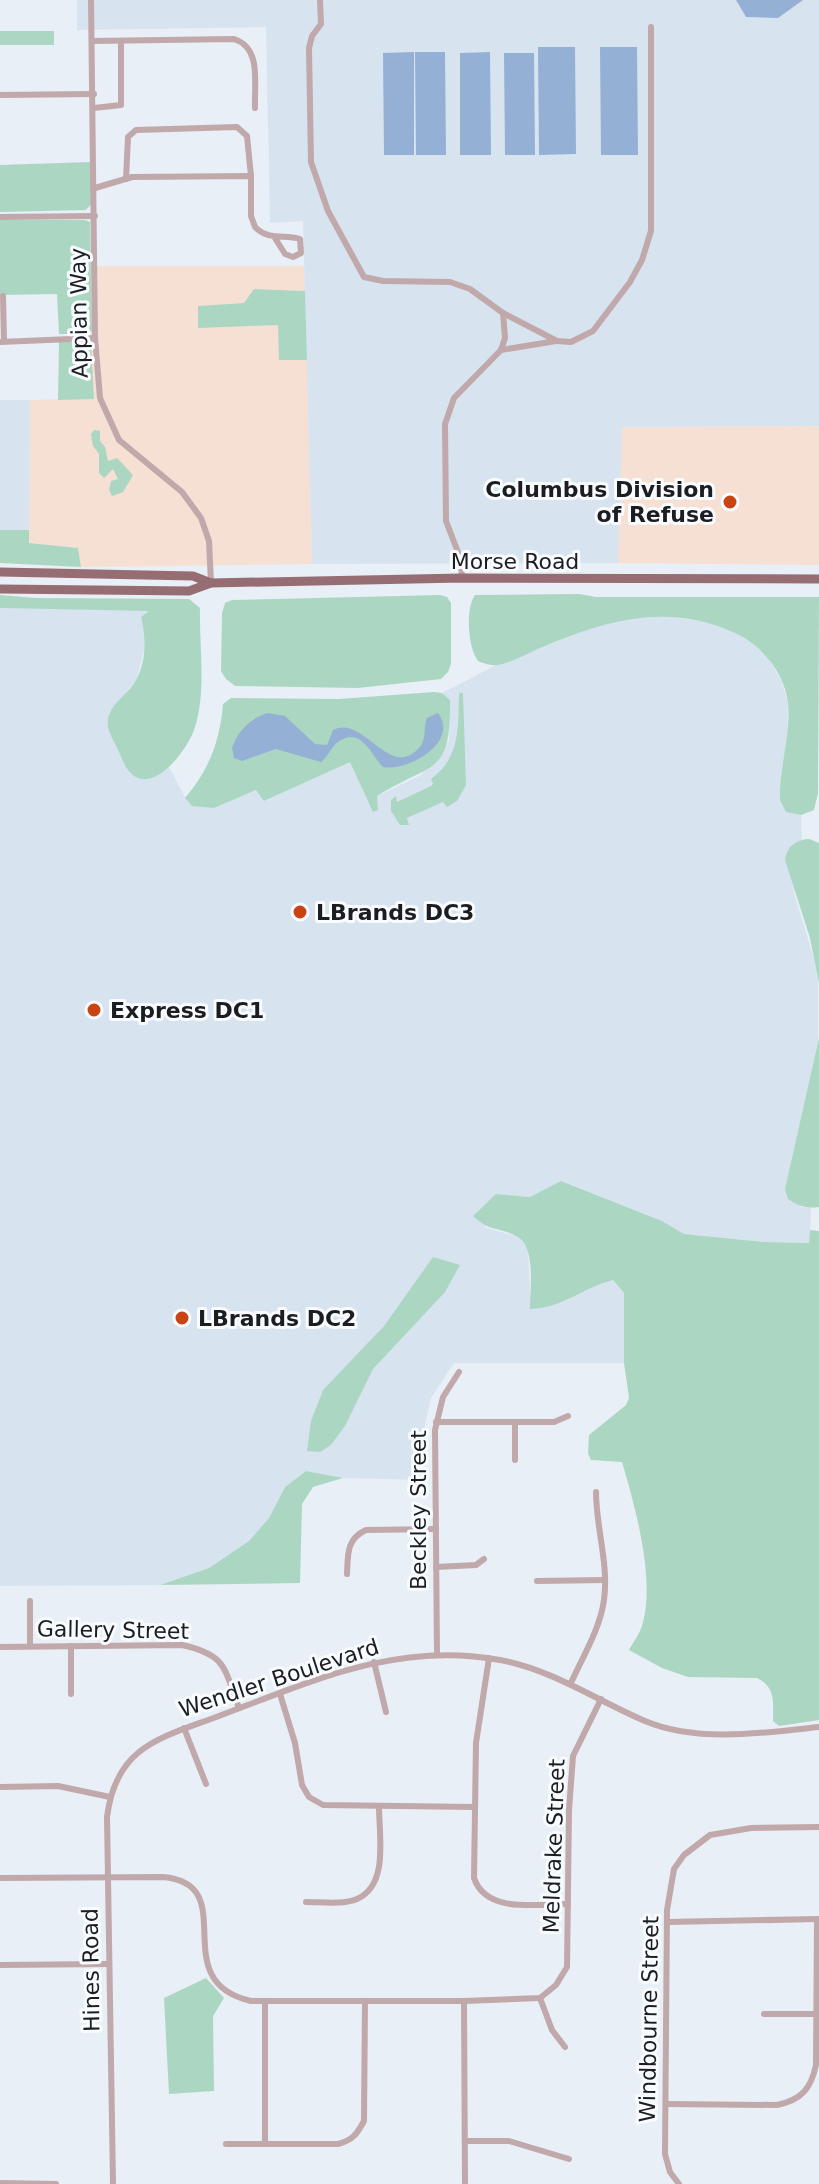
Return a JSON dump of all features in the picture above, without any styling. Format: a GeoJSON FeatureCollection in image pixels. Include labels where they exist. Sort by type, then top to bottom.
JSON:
{"type":"FeatureCollection","features":[{"type":"Feature","properties":{"kind":"main road","name":"Morse Road"},"geometry":{"type":"LineString","coordinates":[[0,572],[193,576],[211,583]]}},
{"type":"Feature","properties":{"kind":"main road","name":"Morse Road"},"geometry":{"type":"LineString","coordinates":[[0,589],[189,591],[211,583],[462,578],[819,579]]}},
{"type":"Feature","properties":{"kind":"street","name":"Appian Way"},"geometry":{"type":"LineString","coordinates":[[91,0],[97,384],[105,413],[119,440],[182,492],[201,518],[209,541],[211,583]]}},
{"type":"Feature","properties":{"kind":"street"},"geometry":{"type":"LineString","coordinates":[[320,0],[321,24],[312,36],[309,48],[311,162],[328,211],[364,277],[450,282],[470,289],[503,313],[557,341]]}},
{"type":"Feature","properties":{"kind":"street"},"geometry":{"type":"LineString","coordinates":[[501,350],[557,341],[571,342],[593,331],[630,282],[647,243],[652,209],[651,27]]}},
{"type":"Feature","properties":{"kind":"street"},"geometry":{"type":"LineString","coordinates":[[92,41],[234,39],[245,43],[253,52],[255,108]]}},
{"type":"Feature","properties":{"kind":"street"},"geometry":{"type":"LineString","coordinates":[[94,108],[121,105],[121,42]]}},
{"type":"Feature","properties":{"kind":"street"},"geometry":{"type":"LineString","coordinates":[[0,95],[94,94]]}},
{"type":"Feature","properties":{"kind":"street"},"geometry":{"type":"LineString","coordinates":[[126,179],[128,137],[136,130],[237,127],[247,136],[251,216],[255,227],[275,238],[300,239],[301,253],[293,257],[285,254],[275,238]]}},
{"type":"Feature","properties":{"kind":"street"},"geometry":{"type":"LineString","coordinates":[[95,188],[126,179],[251,176]]}},
{"type":"Feature","properties":{"kind":"street"},"geometry":{"type":"LineString","coordinates":[[0,217],[95,216]]}},
{"type":"Feature","properties":{"kind":"street"},"geometry":{"type":"LineString","coordinates":[[3,296],[2,341],[95,338]]}},
{"type":"Feature","properties":{"kind":"street"},"geometry":{"type":"LineString","coordinates":[[462,578],[461,560],[446,521],[445,424],[454,398],[501,350],[505,338],[503,313]]}},
{"type":"Feature","properties":{"kind":"street","name":"Beckley Street"},"geometry":{"type":"LineString","coordinates":[[437,1654],[436,1422],[443,1397],[459,1372]]}},
{"type":"Feature","properties":{"kind":"street"},"geometry":{"type":"LineString","coordinates":[[436,1422],[554,1422],[568,1416]]}},
{"type":"Feature","properties":{"kind":"street"},"geometry":{"type":"LineString","coordinates":[[515,1423],[515,1460]]}},
{"type":"Feature","properties":{"kind":"street"},"geometry":{"type":"LineString","coordinates":[[571,1683],[601,1615],[605,1580],[596,1492]]}},
{"type":"Feature","properties":{"kind":"street"},"geometry":{"type":"LineString","coordinates":[[347,1574],[348,1549],[358,1534],[376,1529],[436,1529]]}},
{"type":"Feature","properties":{"kind":"street"},"geometry":{"type":"LineString","coordinates":[[436,1567],[476,1565],[484,1559]]}},
{"type":"Feature","properties":{"kind":"street"},"geometry":{"type":"LineString","coordinates":[[537,1581],[605,1580]]}},
{"type":"Feature","properties":{"kind":"street"},"geometry":{"type":"LineString","coordinates":[[30,1601],[30,1646]]}},
{"type":"Feature","properties":{"kind":"street","name":"Gallery Street"},"geometry":{"type":"LineString","coordinates":[[0,1647],[182,1645],[207,1651],[222,1664],[239,1708]]}},
{"type":"Feature","properties":{"kind":"street"},"geometry":{"type":"LineString","coordinates":[[71,1646],[71,1694]]}},
{"type":"Feature","properties":{"kind":"street","name":"Wendler Boulevard"},"geometry":{"type":"LineString","coordinates":[[128,1761],[162,1736],[239,1708],[374,1662],[437,1654],[489,1658],[532,1668],[571,1683],[647,1722],[692,1732],[781,1731],[819,1727]]}},
{"type":"Feature","properties":{"kind":"street"},"geometry":{"type":"LineString","coordinates":[[489,1658],[476,1743],[474,1878],[484,1895],[501,1903],[568,1904]]}},
{"type":"Feature","properties":{"kind":"street"},"geometry":{"type":"LineString","coordinates":[[374,1662],[386,1712]]}},
{"type":"Feature","properties":{"kind":"street"},"geometry":{"type":"LineString","coordinates":[[280,1694],[295,1743],[300,1779],[309,1797],[323,1805],[474,1807]]}},
{"type":"Feature","properties":{"kind":"street","name":"Meldrake Street"},"geometry":{"type":"LineString","coordinates":[[540,1998],[556,1985],[567,1967],[573,1756],[601,1699]]}},
{"type":"Feature","properties":{"kind":"street"},"geometry":{"type":"LineString","coordinates":[[184,1728],[206,1784]]}},
{"type":"Feature","properties":{"kind":"street","name":"Hines Road"},"geometry":{"type":"LineString","coordinates":[[113,2184],[107,1876],[110,1797],[128,1761]]}},
{"type":"Feature","properties":{"kind":"street"},"geometry":{"type":"LineString","coordinates":[[0,1787],[58,1786],[110,1797]]}},
{"type":"Feature","properties":{"kind":"street"},"geometry":{"type":"LineString","coordinates":[[306,1902],[355,1901],[371,1890],[379,1868],[379,1807]]}},
{"type":"Feature","properties":{"kind":"street","name":"Windbourne Street"},"geometry":{"type":"LineString","coordinates":[[679,2184],[670,2172],[665,2154],[667,1922],[674,1869],[684,1855],[710,1835],[726,1830],[819,1827]]}},
{"type":"Feature","properties":{"kind":"street"},"geometry":{"type":"LineString","coordinates":[[0,1878],[163,1877],[185,1882],[203,1909],[205,1955],[211,1976],[226,1992],[236,1997],[265,2002],[540,1998],[552,2030],[565,2047]]}},
{"type":"Feature","properties":{"kind":"street"},"geometry":{"type":"LineString","coordinates":[[666,2104],[777,2105],[803,2095],[813,2081],[816,2065],[818,1919],[667,1922]]}},
{"type":"Feature","properties":{"kind":"street"},"geometry":{"type":"LineString","coordinates":[[0,1965],[109,1964]]}},
{"type":"Feature","properties":{"kind":"street"},"geometry":{"type":"LineString","coordinates":[[226,2144],[338,2144],[350,2141],[357,2134],[364,2121],[365,2001]]}},
{"type":"Feature","properties":{"kind":"street"},"geometry":{"type":"LineString","coordinates":[[464,2001],[465,2184]]}},
{"type":"Feature","properties":{"kind":"street"},"geometry":{"type":"LineString","coordinates":[[265,2002],[265,2144]]}},
{"type":"Feature","properties":{"kind":"street"},"geometry":{"type":"LineString","coordinates":[[764,2014],[816,2014]]}},
{"type":"Feature","properties":{"kind":"street"},"geometry":{"type":"LineString","coordinates":[[465,2141],[509,2141],[569,2159]]}},
{"type":"Feature","properties":{"kind":"street"},"geometry":{"type":"LineString","coordinates":[[0,2183],[56,2184]]}},
{"type":"Feature","properties":{"kind":"shaded area"},"geometry":{"type":"Polygon","coordinates":[[[77,0],[819,0],[819,426],[622,427],[618,563],[312,564],[303,221],[270,223],[266,27],[77,30],[77,0]]]}},
{"type":"Feature","properties":{"kind":"shaded area"},"geometry":{"type":"Polygon","coordinates":[[[91,266],[304,266],[305,291],[254,289],[245,303],[198,306],[198,327],[278,325],[280,359],[307,360],[312,564],[81,567],[78,548],[29,543],[30,400],[94,398],[91,373],[91,266]]]}},
{"type":"Feature","properties":{"kind":"shaded area"},"geometry":{"type":"Polygon","coordinates":[[[0,400],[30,400],[29,530],[0,530],[0,400]]]}},
{"type":"Feature","properties":{"kind":"shaded area"},"geometry":{"type":"Polygon","coordinates":[[[819,426],[819,565],[618,563],[621,427],[819,426]]]}},
{"type":"Feature","properties":{"kind":"shaded area"},"geometry":{"type":"Polygon","coordinates":[[[0,608],[151,610],[141,617],[147,639],[136,681],[109,713],[152,778],[169,767],[187,801],[214,808],[256,790],[265,801],[350,761],[377,796],[421,775],[449,741],[450,700],[442,693],[496,665],[595,625],[634,617],[673,617],[712,622],[747,638],[767,656],[782,682],[788,702],[786,811],[801,815],[802,840],[793,844],[794,893],[818,972],[818,1049],[785,1189],[801,1207],[811,1208],[810,1243],[684,1234],[662,1221],[562,1181],[530,1197],[496,1194],[484,1227],[519,1237],[528,1250],[531,1308],[613,1280],[624,1293],[624,1363],[454,1363],[431,1398],[425,1424],[427,1480],[343,1478],[306,1471],[285,1487],[269,1518],[249,1541],[209,1568],[160,1585],[0,1586],[0,608]]]}},
{"type":"Feature","properties":{"kind":"green space"},"geometry":{"type":"Polygon","coordinates":[[[0,31],[54,31],[54,45],[0,45],[0,31]]]}},
{"type":"Feature","properties":{"kind":"green space"},"geometry":{"type":"Polygon","coordinates":[[[90,162],[92,203],[86,210],[0,212],[0,165],[90,162]]]}},
{"type":"Feature","properties":{"kind":"green space"},"geometry":{"type":"Polygon","coordinates":[[[0,220],[90,222],[92,331],[59,334],[57,294],[0,295],[0,220]]]}},
{"type":"Feature","properties":{"kind":"green space"},"geometry":{"type":"Polygon","coordinates":[[[254,289],[305,291],[307,360],[279,360],[278,325],[198,328],[198,306],[244,303],[254,289]]]}},
{"type":"Feature","properties":{"kind":"green space"},"geometry":{"type":"Polygon","coordinates":[[[59,341],[91,343],[94,399],[58,400],[59,341]]]}},
{"type":"Feature","properties":{"kind":"green space"},"geometry":{"type":"Polygon","coordinates":[[[94,430],[100,431],[100,441],[105,447],[108,461],[117,458],[133,475],[123,492],[112,496],[109,490],[111,481],[118,479],[113,469],[104,478],[99,473],[99,454],[93,446],[91,434],[94,430]]]}},
{"type":"Feature","properties":{"kind":"green space"},"geometry":{"type":"Polygon","coordinates":[[[0,530],[29,530],[29,543],[78,548],[81,567],[0,563],[0,530]]]}},
{"type":"Feature","properties":{"kind":"green space"},"geometry":{"type":"Polygon","coordinates":[[[579,594],[596,597],[819,597],[818,793],[814,810],[801,815],[786,812],[780,800],[788,728],[786,692],[777,671],[763,653],[735,633],[687,619],[640,618],[594,628],[502,664],[478,661],[469,628],[470,609],[475,595],[579,594]]]}},
{"type":"Feature","properties":{"kind":"green space"},"geometry":{"type":"Polygon","coordinates":[[[0,595],[189,599],[200,608],[201,685],[198,716],[191,738],[170,766],[151,778],[142,779],[133,775],[124,763],[108,727],[113,707],[131,687],[142,666],[144,633],[141,617],[149,611],[0,608],[0,595]]]}},
{"type":"Feature","properties":{"kind":"green space"},"geometry":{"type":"Polygon","coordinates":[[[447,597],[451,603],[451,664],[441,679],[358,688],[235,686],[221,671],[222,613],[225,603],[232,600],[447,597]]]}},
{"type":"Feature","properties":{"kind":"green space"},"geometry":{"type":"Polygon","coordinates":[[[442,693],[450,700],[447,743],[442,755],[425,771],[377,796],[378,810],[373,812],[350,762],[264,801],[256,790],[214,808],[192,806],[185,798],[207,766],[216,743],[223,704],[231,698],[339,699],[442,693]]]}},
{"type":"Feature","properties":{"kind":"green space"},"geometry":{"type":"Polygon","coordinates":[[[459,693],[463,693],[466,785],[457,801],[447,807],[443,802],[407,818],[409,825],[400,825],[391,811],[391,800],[396,796],[397,802],[431,786],[431,779],[448,761],[456,740],[459,693]]]}},
{"type":"Feature","properties":{"kind":"green space"},"geometry":{"type":"Polygon","coordinates":[[[809,839],[819,843],[819,983],[810,938],[785,860],[792,845],[809,839]]]}},
{"type":"Feature","properties":{"kind":"green space"},"geometry":{"type":"Polygon","coordinates":[[[819,1038],[819,1207],[810,1208],[788,1199],[785,1189],[819,1038]]]}},
{"type":"Feature","properties":{"kind":"green space"},"geometry":{"type":"Polygon","coordinates":[[[561,1181],[662,1221],[684,1234],[809,1243],[810,1230],[819,1231],[819,1720],[779,1726],[773,1721],[773,1702],[768,1686],[757,1678],[688,1677],[662,1668],[629,1650],[642,1626],[646,1604],[645,1564],[638,1520],[622,1462],[591,1460],[588,1453],[589,1435],[626,1405],[629,1398],[624,1363],[624,1293],[613,1280],[553,1305],[530,1309],[531,1270],[524,1243],[512,1234],[484,1225],[473,1216],[496,1194],[530,1197],[561,1181]]]}},
{"type":"Feature","properties":{"kind":"green space"},"geometry":{"type":"Polygon","coordinates":[[[433,1257],[460,1265],[445,1292],[373,1369],[345,1426],[331,1445],[320,1452],[307,1451],[311,1421],[323,1390],[384,1326],[433,1257]]]}},
{"type":"Feature","properties":{"kind":"green space"},"geometry":{"type":"Polygon","coordinates":[[[306,1471],[343,1478],[313,1487],[302,1504],[300,1583],[160,1585],[209,1568],[249,1541],[269,1518],[285,1487],[306,1471]]]}},
{"type":"Feature","properties":{"kind":"green space"},"geometry":{"type":"Polygon","coordinates":[[[206,1978],[224,1998],[213,2016],[214,2091],[169,2094],[164,1998],[206,1978]]]}},
{"type":"Feature","properties":{"kind":"water"},"geometry":{"type":"Polygon","coordinates":[[[736,0],[803,0],[778,18],[746,17],[736,0]]]}},
{"type":"Feature","properties":{"kind":"water"},"geometry":{"type":"Polygon","coordinates":[[[538,47],[575,47],[576,154],[539,155],[538,47]]]}},
{"type":"Feature","properties":{"kind":"water"},"geometry":{"type":"Polygon","coordinates":[[[600,47],[637,47],[638,155],[601,155],[600,47]]]}},
{"type":"Feature","properties":{"kind":"water"},"geometry":{"type":"Polygon","coordinates":[[[414,52],[414,155],[384,155],[383,53],[414,52]]]}},
{"type":"Feature","properties":{"kind":"water"},"geometry":{"type":"Polygon","coordinates":[[[415,52],[445,52],[446,155],[416,155],[415,52]]]}},
{"type":"Feature","properties":{"kind":"water"},"geometry":{"type":"Polygon","coordinates":[[[490,52],[491,155],[460,155],[460,53],[490,52]]]}},
{"type":"Feature","properties":{"kind":"water"},"geometry":{"type":"Polygon","coordinates":[[[504,53],[534,53],[535,155],[505,155],[504,53]]]}},
{"type":"Feature","properties":{"kind":"water"},"geometry":{"type":"Polygon","coordinates":[[[268,713],[285,716],[315,744],[327,745],[333,730],[344,728],[355,731],[397,757],[408,756],[419,748],[427,718],[438,713],[443,724],[437,744],[428,753],[405,765],[393,767],[383,767],[365,744],[353,737],[338,742],[321,762],[276,749],[242,761],[234,758],[232,748],[241,731],[256,718],[268,713]]]}},
{"type":"Feature","properties":{"kind":"place","name":"Columbus Division of Refuse"},"geometry":{"type":"Point","coordinates":[730,502]}},
{"type":"Feature","properties":{"kind":"place","name":"LBrands DC3"},"geometry":{"type":"Point","coordinates":[300,912]}},
{"type":"Feature","properties":{"kind":"place","name":"Express DC1"},"geometry":{"type":"Point","coordinates":[94,1010]}},
{"type":"Feature","properties":{"kind":"place","name":"LBrands DC2"},"geometry":{"type":"Point","coordinates":[182,1318]}}]}
